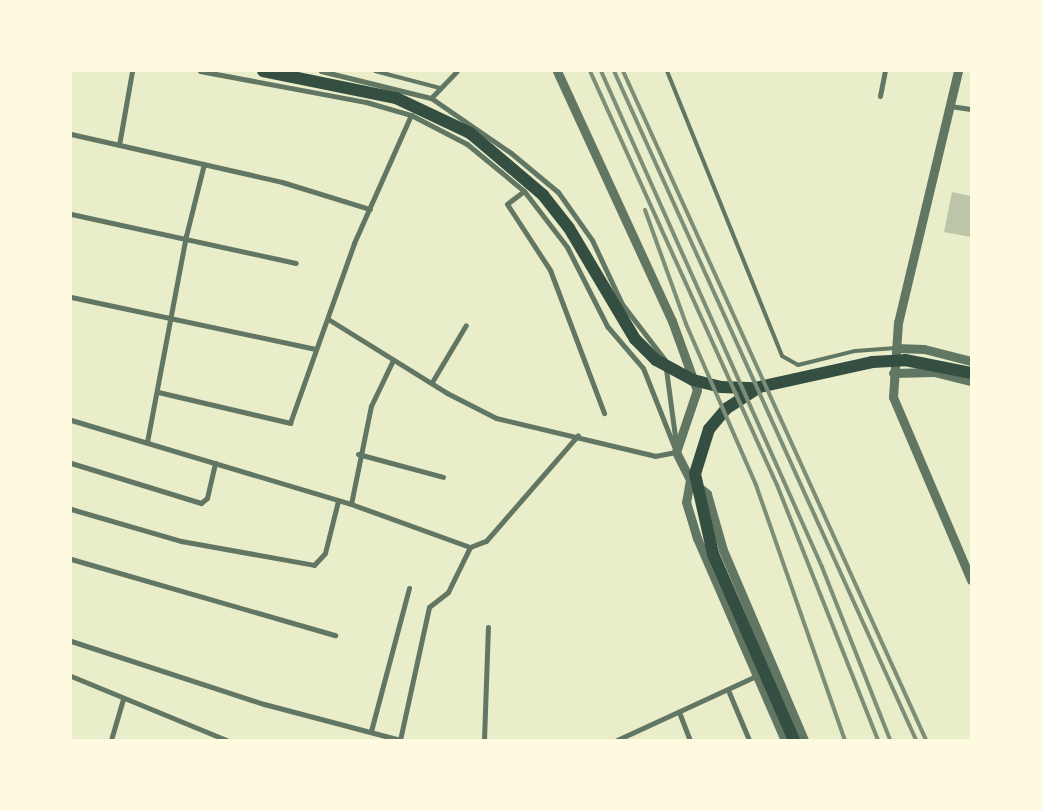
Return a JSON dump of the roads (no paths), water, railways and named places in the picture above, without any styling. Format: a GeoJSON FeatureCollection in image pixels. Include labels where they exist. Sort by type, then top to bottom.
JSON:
{"type":"FeatureCollection","features":[{"type":"Feature","properties":{"kind":"highway"},"geometry":{"type":"LineString","coordinates":[[263,71],[372,92],[436,114],[470,133],[543,195],[569,228],[626,327],[656,360],[707,385],[735,388],[767,385],[887,360],[924,361],[971,373]]}},
{"type":"Feature","properties":{"kind":"highway"},"geometry":{"type":"LineString","coordinates":[[767,385],[736,400],[716,418],[703,440],[695,474],[713,554],[794,740]]}},
{"type":"Feature","properties":{"kind":"street"},"geometry":{"type":"LineString","coordinates":[[119,145],[132,71]]}},
{"type":"Feature","properties":{"kind":"street"},"geometry":{"type":"LineString","coordinates":[[200,71],[411,115],[467,144],[524,191],[567,247],[607,326],[643,368],[676,452],[690,480],[708,494],[730,567],[804,740]]}},
{"type":"Feature","properties":{"kind":"street"},"geometry":{"type":"LineString","coordinates":[[321,71],[430,98],[511,153],[558,192],[592,240],[622,304],[664,360],[676,452]]}},
{"type":"Feature","properties":{"kind":"street"},"geometry":{"type":"LineString","coordinates":[[430,98],[457,71]]}},
{"type":"Feature","properties":{"kind":"street"},"geometry":{"type":"LineString","coordinates":[[557,71],[672,321],[697,390],[676,452]]}},
{"type":"Feature","properties":{"kind":"street"},"geometry":{"type":"LineString","coordinates":[[880,96],[885,71]]}},
{"type":"Feature","properties":{"kind":"street"},"geometry":{"type":"LineString","coordinates":[[958,71],[896,348],[893,397],[971,580]]}},
{"type":"Feature","properties":{"kind":"street"},"geometry":{"type":"LineString","coordinates":[[950,106],[971,109]]}},
{"type":"Feature","properties":{"kind":"street"},"geometry":{"type":"LineString","coordinates":[[158,392],[290,424],[316,349],[370,209],[411,115]]}},
{"type":"Feature","properties":{"kind":"street"},"geometry":{"type":"LineString","coordinates":[[71,134],[204,164],[370,209]]}},
{"type":"Feature","properties":{"kind":"street"},"geometry":{"type":"LineString","coordinates":[[147,442],[158,392],[186,236],[204,164]]}},
{"type":"Feature","properties":{"kind":"street"},"geometry":{"type":"LineString","coordinates":[[524,191],[507,204],[550,270],[604,412]]}},
{"type":"Feature","properties":{"kind":"street"},"geometry":{"type":"LineString","coordinates":[[71,214],[186,236],[296,263]]}},
{"type":"Feature","properties":{"kind":"street"},"geometry":{"type":"LineString","coordinates":[[71,297],[171,315],[316,349]]}},
{"type":"Feature","properties":{"kind":"street"},"geometry":{"type":"LineString","coordinates":[[328,319],[393,360],[496,418],[578,435],[655,456],[676,452]]}},
{"type":"Feature","properties":{"kind":"street"},"geometry":{"type":"LineString","coordinates":[[432,382],[466,325]]}},
{"type":"Feature","properties":{"kind":"street"},"geometry":{"type":"LineString","coordinates":[[896,348],[924,349],[971,362]]}},
{"type":"Feature","properties":{"kind":"street"},"geometry":{"type":"LineString","coordinates":[[351,504],[358,454],[371,406],[393,360]]}},
{"type":"Feature","properties":{"kind":"street"},"geometry":{"type":"LineString","coordinates":[[893,373],[934,372],[971,381]]}},
{"type":"Feature","properties":{"kind":"street"},"geometry":{"type":"LineString","coordinates":[[71,420],[351,504],[470,547],[486,541],[578,435]]}},
{"type":"Feature","properties":{"kind":"street"},"geometry":{"type":"LineString","coordinates":[[358,454],[443,477]]}},
{"type":"Feature","properties":{"kind":"street"},"geometry":{"type":"LineString","coordinates":[[71,463],[201,503],[207,498],[215,464]]}},
{"type":"Feature","properties":{"kind":"street"},"geometry":{"type":"LineString","coordinates":[[690,480],[686,502],[697,538],[785,740]]}},
{"type":"Feature","properties":{"kind":"street"},"geometry":{"type":"LineString","coordinates":[[71,509],[181,541],[314,565],[325,553],[338,501]]}},
{"type":"Feature","properties":{"kind":"street"},"geometry":{"type":"LineString","coordinates":[[71,641],[264,704],[400,740],[429,607],[448,592],[470,547]]}},
{"type":"Feature","properties":{"kind":"street"},"geometry":{"type":"LineString","coordinates":[[71,559],[335,635]]}},
{"type":"Feature","properties":{"kind":"street"},"geometry":{"type":"LineString","coordinates":[[371,731],[408,588]]}},
{"type":"Feature","properties":{"kind":"street"},"geometry":{"type":"LineString","coordinates":[[484,740],[488,627]]}},
{"type":"Feature","properties":{"kind":"street"},"geometry":{"type":"LineString","coordinates":[[71,676],[226,740]]}},
{"type":"Feature","properties":{"kind":"street"},"geometry":{"type":"LineString","coordinates":[[617,740],[629,737],[756,676]]}},
{"type":"Feature","properties":{"kind":"street"},"geometry":{"type":"LineString","coordinates":[[728,690],[749,740]]}},
{"type":"Feature","properties":{"kind":"street"},"geometry":{"type":"LineString","coordinates":[[111,740],[123,699]]}},
{"type":"Feature","properties":{"kind":"street"},"geometry":{"type":"LineString","coordinates":[[679,712],[690,740]]}},
{"type":"Feature","properties":{"kind":"lane"},"geometry":{"type":"LineString","coordinates":[[375,71],[440,88]]}},
{"type":"Feature","properties":{"kind":"lane"},"geometry":{"type":"LineString","coordinates":[[667,71],[782,356],[798,365],[855,351],[896,348]]}},
{"type":"Feature","properties":{"kind":"railway"},"geometry":{"type":"LineString","coordinates":[[590,71],[777,485],[878,740]]}},
{"type":"Feature","properties":{"kind":"railway"},"geometry":{"type":"LineString","coordinates":[[601,71],[822,567],[890,740]]}},
{"type":"Feature","properties":{"kind":"railway"},"geometry":{"type":"LineString","coordinates":[[614,71],[916,740]]}},
{"type":"Feature","properties":{"kind":"railway"},"geometry":{"type":"LineString","coordinates":[[623,71],[926,740]]}},
{"type":"Feature","properties":{"kind":"railway"},"geometry":{"type":"LineString","coordinates":[[645,210],[686,324],[756,485],[845,740]]}}]}
